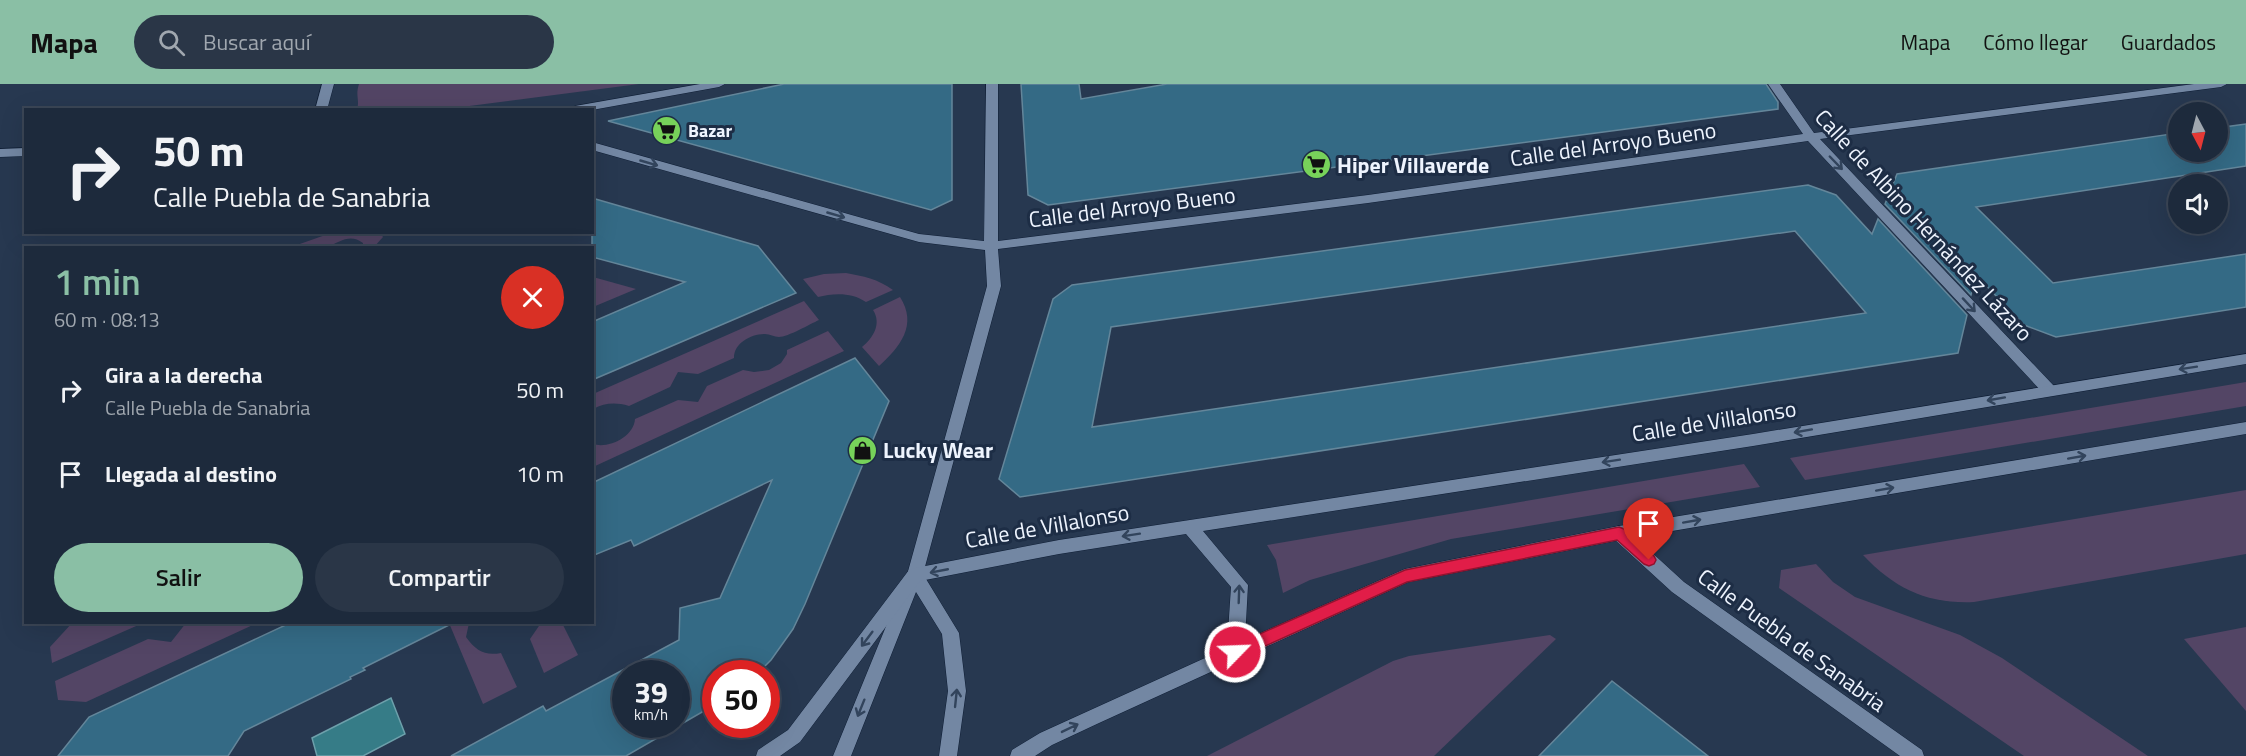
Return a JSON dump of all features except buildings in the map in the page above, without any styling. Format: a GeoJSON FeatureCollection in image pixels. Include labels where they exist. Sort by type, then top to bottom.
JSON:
{"type":"FeatureCollection","features":[{"type":"Feature","properties":{"kind":"street"},"geometry":{"type":"LineString","coordinates":[[322,108],[328,84]]}},
{"type":"Feature","properties":{"kind":"street"},"geometry":{"type":"LineString","coordinates":[[585,108],[684,88],[718,84]]}},
{"type":"Feature","properties":{"kind":"street"},"geometry":{"type":"LineString","coordinates":[[842,756],[915,575],[994,286],[991,246],[992,84]]}},
{"type":"Feature","properties":{"kind":"street","name":"Calle de Albino Hernández Lázaro"},"geometry":{"type":"LineString","coordinates":[[1774,84],[1812,138],[2049,390]]}},
{"type":"Feature","properties":{"kind":"street","name":"Calle del Arroyo Bueno"},"geometry":{"type":"LineString","coordinates":[[594,147],[919,238],[991,246],[1368,199],[1624,162],[2221,84]]}},
{"type":"Feature","properties":{"kind":"street"},"geometry":{"type":"LineString","coordinates":[[0,153],[24,152]]}},
{"type":"Feature","properties":{"kind":"street","name":"Calle de Villalonso"},"geometry":{"type":"LineString","coordinates":[[915,575],[1059,547],[1774,436],[2246,358]]}},
{"type":"Feature","properties":{"kind":"street"},"geometry":{"type":"LineString","coordinates":[[1019,756],[1055,735],[1405,576],[1619,533],[2246,428]]}},
{"type":"Feature","properties":{"kind":"street"},"geometry":{"type":"LineString","coordinates":[[1189,526],[1240,585],[1235,652]]}},
{"type":"Feature","properties":{"kind":"street","name":"Calle Puebla de Sanabria"},"geometry":{"type":"LineString","coordinates":[[1619,533],[1678,587],[1915,756]]}},
{"type":"Feature","properties":{"kind":"street"},"geometry":{"type":"LineString","coordinates":[[765,756],[794,736],[915,575]]}},
{"type":"Feature","properties":{"kind":"street"},"geometry":{"type":"LineString","coordinates":[[915,575],[950,633],[957,691],[948,756]]}},
{"type":"Feature","properties":{"kind":"shaded area"},"geometry":{"type":"Polygon","coordinates":[[[359,84],[639,84],[454,108],[357,108],[359,84]]]}},
{"type":"Feature","properties":{"kind":"shaded area"},"geometry":{"type":"Polygon","coordinates":[[[328,234],[381,234],[383,237],[375,246],[363,246],[363,243],[354,239],[329,246],[297,245],[328,234]]]}},
{"type":"Feature","properties":{"kind":"shaded area"},"geometry":{"type":"Polygon","coordinates":[[[846,273],[876,281],[893,290],[866,302],[855,296],[842,294],[818,297],[803,279],[824,274],[846,273]]]}},
{"type":"Feature","properties":{"kind":"shaded area"},"geometry":{"type":"Polygon","coordinates":[[[594,277],[636,289],[594,307],[594,277]]]}},
{"type":"Feature","properties":{"kind":"shaded area"},"geometry":{"type":"Polygon","coordinates":[[[900,297],[905,307],[907,326],[900,343],[879,366],[862,347],[875,330],[877,320],[873,310],[900,297]]]}},
{"type":"Feature","properties":{"kind":"shaded area"},"geometry":{"type":"Polygon","coordinates":[[[804,301],[819,320],[783,336],[765,334],[744,340],[737,348],[734,358],[698,374],[678,372],[670,387],[629,406],[610,404],[594,409],[594,394],[804,301]]]}},
{"type":"Feature","properties":{"kind":"shaded area"},"geometry":{"type":"Polygon","coordinates":[[[828,331],[844,351],[594,467],[594,444],[606,445],[619,440],[630,431],[635,419],[678,400],[698,402],[707,386],[743,370],[754,372],[769,370],[781,363],[787,350],[828,331]]]}},
{"type":"Feature","properties":{"kind":"shaded area"},"geometry":{"type":"Polygon","coordinates":[[[2246,382],[2246,406],[1805,480],[1790,458],[2246,382]]]}},
{"type":"Feature","properties":{"kind":"shaded area"},"geometry":{"type":"Polygon","coordinates":[[[1744,464],[1760,487],[1451,539],[1310,580],[1283,593],[1276,560],[1267,545],[1744,464]]]}},
{"type":"Feature","properties":{"kind":"shaded area"},"geometry":{"type":"Polygon","coordinates":[[[2246,490],[2246,554],[1974,602],[1941,600],[1913,592],[1887,577],[1863,555],[2246,490]]]}},
{"type":"Feature","properties":{"kind":"shaded area"},"geometry":{"type":"Polygon","coordinates":[[[1816,564],[1833,582],[1855,597],[1960,635],[2002,658],[2148,756],[2024,756],[1779,588],[1781,570],[1816,564]]]}},
{"type":"Feature","properties":{"kind":"shaded area"},"geometry":{"type":"Polygon","coordinates":[[[71,624],[141,624],[52,663],[50,647],[71,624]]]}},
{"type":"Feature","properties":{"kind":"shaded area"},"geometry":{"type":"Polygon","coordinates":[[[185,624],[255,624],[86,702],[58,700],[55,681],[148,639],[171,642],[185,624]]]}},
{"type":"Feature","properties":{"kind":"shaded area"},"geometry":{"type":"Polygon","coordinates":[[[449,624],[469,624],[466,637],[473,646],[490,654],[501,653],[517,687],[483,704],[449,624]]]}},
{"type":"Feature","properties":{"kind":"shaded area"},"geometry":{"type":"Polygon","coordinates":[[[540,624],[562,624],[578,655],[544,673],[530,639],[540,624]]]}},
{"type":"Feature","properties":{"kind":"shaded area"},"geometry":{"type":"Polygon","coordinates":[[[2246,627],[2246,711],[2184,639],[2246,627]]]}},
{"type":"Feature","properties":{"kind":"shaded area"},"geometry":{"type":"Polygon","coordinates":[[[1550,635],[1556,639],[1434,756],[1207,756],[1393,661],[1409,656],[1550,635]]]}},
{"type":"Feature","properties":{"kind":"shaded area"},"geometry":{"type":"Polygon","coordinates":[[[391,698],[405,734],[363,756],[317,756],[312,738],[391,698]]]}},
{"type":"Feature","properties":{"kind":"place","name":"Bazar"},"geometry":{"type":"Point","coordinates":[667,131]}},
{"type":"Feature","properties":{"kind":"place","name":"Hiper Villaverde"},"geometry":{"type":"Point","coordinates":[1316,165]}},
{"type":"Feature","properties":{"kind":"place","name":"Lucky Wear"},"geometry":{"type":"Point","coordinates":[862,450]}},
{"type":"Feature","properties":{"kind":"route"},"geometry":{"type":"LineString","coordinates":[[1235,652],[1405,576],[1619,533],[1649,560]]}}]}
